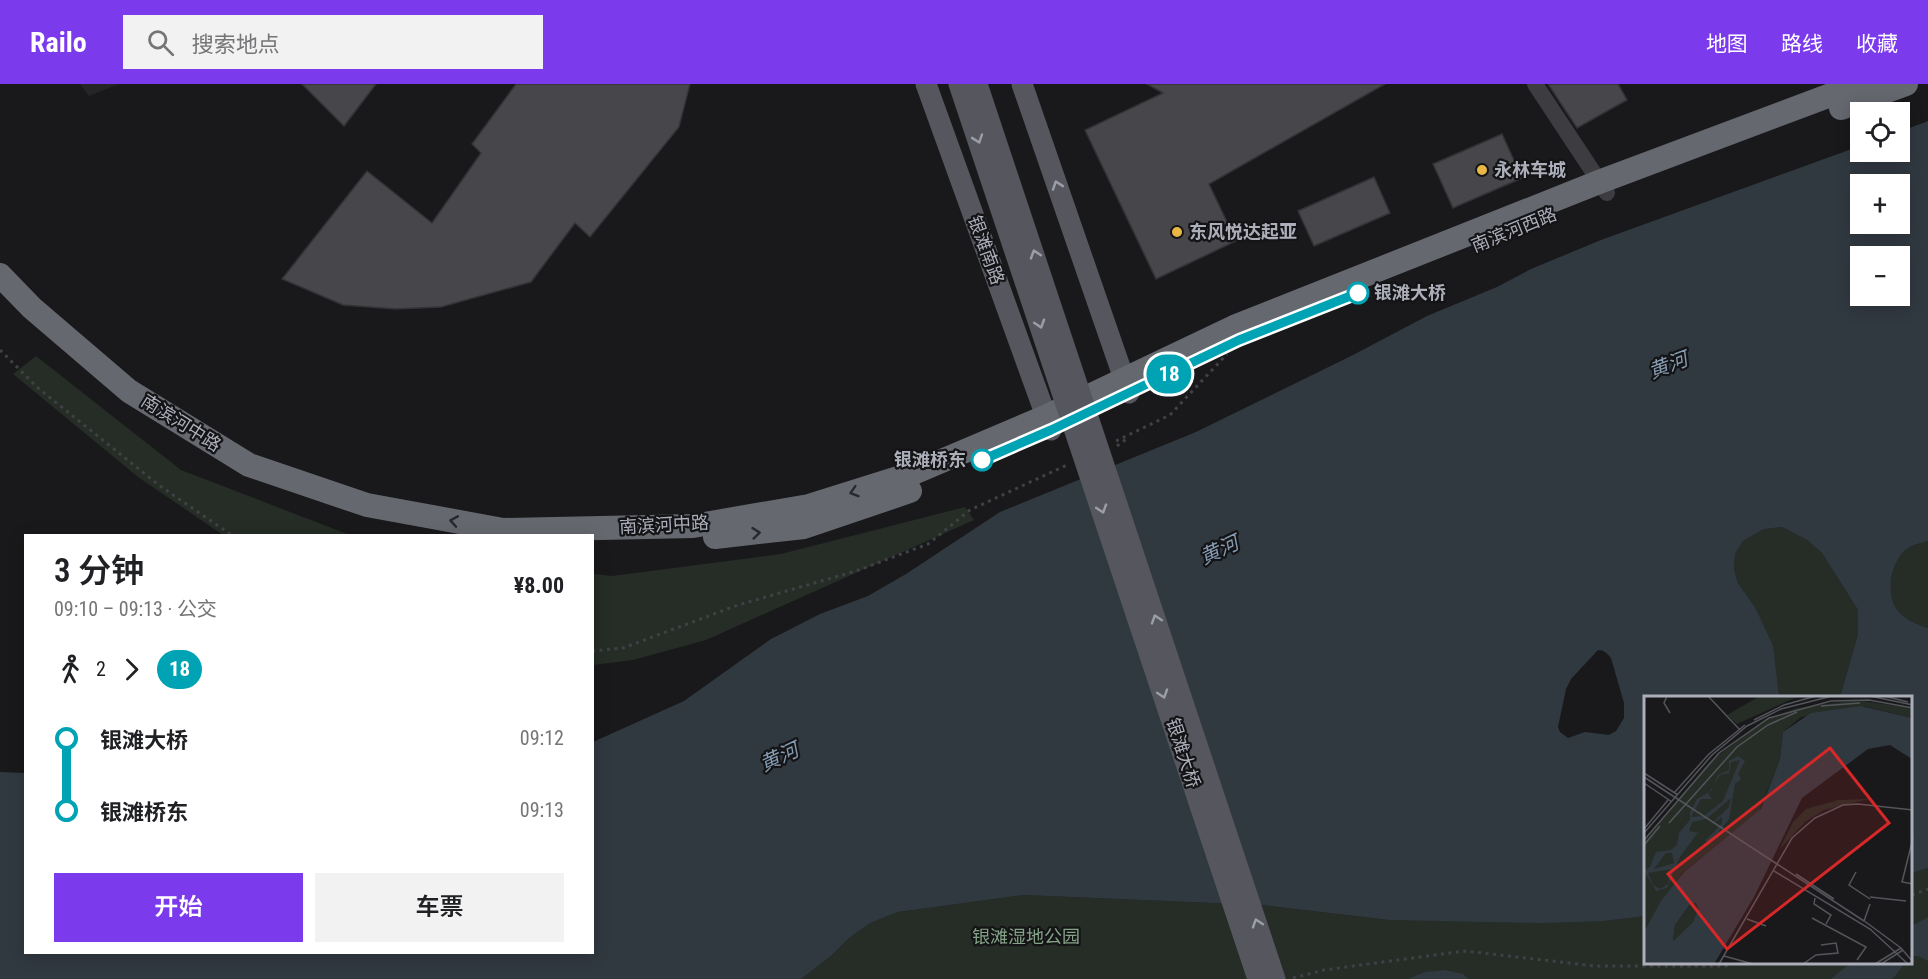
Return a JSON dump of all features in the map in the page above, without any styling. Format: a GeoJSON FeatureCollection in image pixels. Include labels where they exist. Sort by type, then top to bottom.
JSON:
{"type":"FeatureCollection","features":[{"type":"Feature","properties":{"kind":"highway","name":"南滨河西路"},"geometry":{"type":"LineString","coordinates":[[1126,386],[1603,187],[1860,84]]}},
{"type":"Feature","properties":{"kind":"highway","name":"南滨河西路"},"geometry":{"type":"LineString","coordinates":[[1126,386],[1234,327],[1603,187],[1906,84]]}},
{"type":"Feature","properties":{"kind":"highway","name":"南滨河中路"},"geometry":{"type":"LineString","coordinates":[[0,275],[32,308],[129,391],[249,465],[367,505],[503,530],[693,526],[809,506],[911,474],[1048,423]]}},
{"type":"Feature","properties":{"kind":"highway","name":"南滨河中路"},"geometry":{"type":"LineString","coordinates":[[0,296],[21,318],[118,403],[239,478],[365,520],[432,534]]}},
{"type":"Feature","properties":{"kind":"highway","name":"南滨河中路"},"geometry":{"type":"LineString","coordinates":[[594,544],[695,540],[804,528],[916,489],[1126,386]]}},
{"type":"Feature","properties":{"kind":"main road","name":"银滩南路"},"geometry":{"type":"LineString","coordinates":[[927,84],[1048,423]]}},
{"type":"Feature","properties":{"kind":"main road","name":"银滩大桥"},"geometry":{"type":"LineString","coordinates":[[959,84],[1258,979]]}},
{"type":"Feature","properties":{"kind":"main road","name":"银滩大桥"},"geometry":{"type":"LineString","coordinates":[[977,84],[1105,451],[1275,979]]}},
{"type":"Feature","properties":{"kind":"main road"},"geometry":{"type":"LineString","coordinates":[[1022,84],[1126,386]]}},
{"type":"Feature","properties":{"kind":"lane"},"geometry":{"type":"LineString","coordinates":[[1535,84],[1603,187]]}},
{"type":"Feature","properties":{"kind":"path"},"geometry":{"type":"LineString","coordinates":[[1105,451],[1170,415],[1239,340]]}},
{"type":"Feature","properties":{"kind":"path"},"geometry":{"type":"LineString","coordinates":[[0,350],[38,388],[160,486],[230,534]]}},
{"type":"Feature","properties":{"kind":"path"},"geometry":{"type":"LineString","coordinates":[[1105,451],[1138,431]]}},
{"type":"Feature","properties":{"kind":"path"},"geometry":{"type":"LineString","coordinates":[[594,651],[623,648],[738,605],[856,571],[928,544],[970,510],[1070,464]]}},
{"type":"Feature","properties":{"kind":"path"},"geometry":{"type":"LineString","coordinates":[[1913,894],[1928,889]]}},
{"type":"Feature","properties":{"kind":"path"},"geometry":{"type":"LineString","coordinates":[[1289,979],[1324,970],[1466,951],[1594,966],[1726,966],[1732,964]]}},
{"type":"Feature","properties":{"kind":"shaded area"},"geometry":{"type":"Polygon","coordinates":[[[80,84],[119,84],[89,96],[80,84]]]}},
{"type":"Feature","properties":{"kind":"green space"},"geometry":{"type":"Polygon","coordinates":[[[36,356],[181,470],[347,534],[222,534],[138,477],[13,374],[36,356]]]}},
{"type":"Feature","properties":{"kind":"green space"},"geometry":{"type":"Polygon","coordinates":[[[965,507],[974,520],[706,640],[633,660],[594,665],[594,574],[612,576],[781,554],[965,507]]]}},
{"type":"Feature","properties":{"kind":"green space"},"geometry":{"type":"Polygon","coordinates":[[[1782,527],[1807,540],[1822,553],[1858,610],[1858,634],[1840,696],[1779,696],[1755,607],[1738,583],[1734,569],[1735,554],[1743,541],[1764,529],[1782,527]]]}},
{"type":"Feature","properties":{"kind":"green space"},"geometry":{"type":"Polygon","coordinates":[[[1928,541],[1928,628],[1910,621],[1899,612],[1893,601],[1891,584],[1895,566],[1904,552],[1912,546],[1928,541]]]}},
{"type":"Feature","properties":{"kind":"green space","name":"银滩湿地公园"},"geometry":{"type":"Polygon","coordinates":[[[1928,868],[1928,979],[801,979],[869,923],[898,912],[1024,895],[1261,905],[1389,920],[1604,921],[1644,916],[1644,964],[1913,964],[1913,873],[1928,868]]]}},
{"type":"Feature","properties":{"kind":"water","name":"黄河"},"geometry":{"type":"Polygon","coordinates":[[[1928,121],[1928,541],[1912,546],[1899,558],[1892,575],[1891,593],[1896,608],[1902,615],[1928,628],[1928,868],[1913,873],[1913,696],[1840,696],[1858,634],[1858,610],[1822,553],[1807,540],[1782,527],[1764,529],[1743,541],[1735,554],[1734,569],[1738,583],[1755,607],[1773,646],[1779,696],[1644,696],[1644,916],[1604,921],[1543,923],[1389,920],[1261,905],[1024,895],[898,912],[870,923],[801,979],[0,979],[0,772],[24,773],[24,954],[594,954],[594,742],[684,701],[771,639],[820,614],[868,596],[906,574],[1000,512],[1196,432],[1427,316],[1601,240],[1850,150],[1850,162],[1910,162],[1910,128],[1928,121]],[[1598,650],[1571,679],[1566,689],[1558,727],[1560,732],[1568,738],[1585,732],[1609,735],[1616,731],[1624,718],[1624,703],[1611,658],[1604,651],[1598,650]]]}},
{"type":"Feature","properties":{"kind":"water"},"geometry":{"type":"Polygon","coordinates":[[[1928,917],[1928,961],[1913,956],[1913,925],[1928,917]]]}},
{"type":"Feature","properties":{"kind":"water"},"geometry":{"type":"Polygon","coordinates":[[[1850,964],[1904,964],[1891,979],[1831,979],[1850,964]]]}},
{"type":"Feature","properties":{"kind":"water"},"geometry":{"type":"Polygon","coordinates":[[[1445,970],[1463,974],[1469,979],[1408,979],[1425,972],[1445,970]]]}},
{"type":"Feature","properties":{"kind":"building"},"geometry":{"type":"Polygon","coordinates":[[[302,84],[376,84],[344,126],[302,84]]]}},
{"type":"Feature","properties":{"kind":"building"},"geometry":{"type":"Polygon","coordinates":[[[516,84],[690,84],[679,127],[590,237],[575,223],[531,282],[441,307],[396,309],[343,305],[282,279],[367,171],[432,223],[481,153],[472,144],[516,84]]]}},
{"type":"Feature","properties":{"kind":"building"},"geometry":{"type":"Polygon","coordinates":[[[1147,84],[1385,84],[1209,184],[1236,241],[1156,279],[1085,130],[1163,93],[1147,84]]]}},
{"type":"Feature","properties":{"kind":"building"},"geometry":{"type":"Polygon","coordinates":[[[1548,84],[1618,84],[1627,100],[1577,128],[1548,84]]]}},
{"type":"Feature","properties":{"kind":"building"},"geometry":{"type":"Polygon","coordinates":[[[1502,134],[1522,178],[1453,208],[1433,164],[1502,134]]]}},
{"type":"Feature","properties":{"kind":"building"},"geometry":{"type":"Polygon","coordinates":[[[1374,177],[1390,213],[1314,246],[1298,211],[1374,177]]]}},
{"type":"Feature","properties":{"kind":"bus line","name":"18"},"geometry":{"type":"LineString","coordinates":[[982,460],[1051,430],[1239,340],[1358,293]]}},
{"type":"Feature","properties":{"kind":"place","name":"永林车城"},"geometry":{"type":"Point","coordinates":[1482,170]}},
{"type":"Feature","properties":{"kind":"place","name":"东风悦达起亚"},"geometry":{"type":"Point","coordinates":[1177,232]}},
{"type":"Feature","properties":{"kind":"place","name":"银滩大桥"},"geometry":{"type":"Point","coordinates":[1358,293]}},
{"type":"Feature","properties":{"kind":"place","name":"银滩桥东"},"geometry":{"type":"Point","coordinates":[982,460]}}]}
